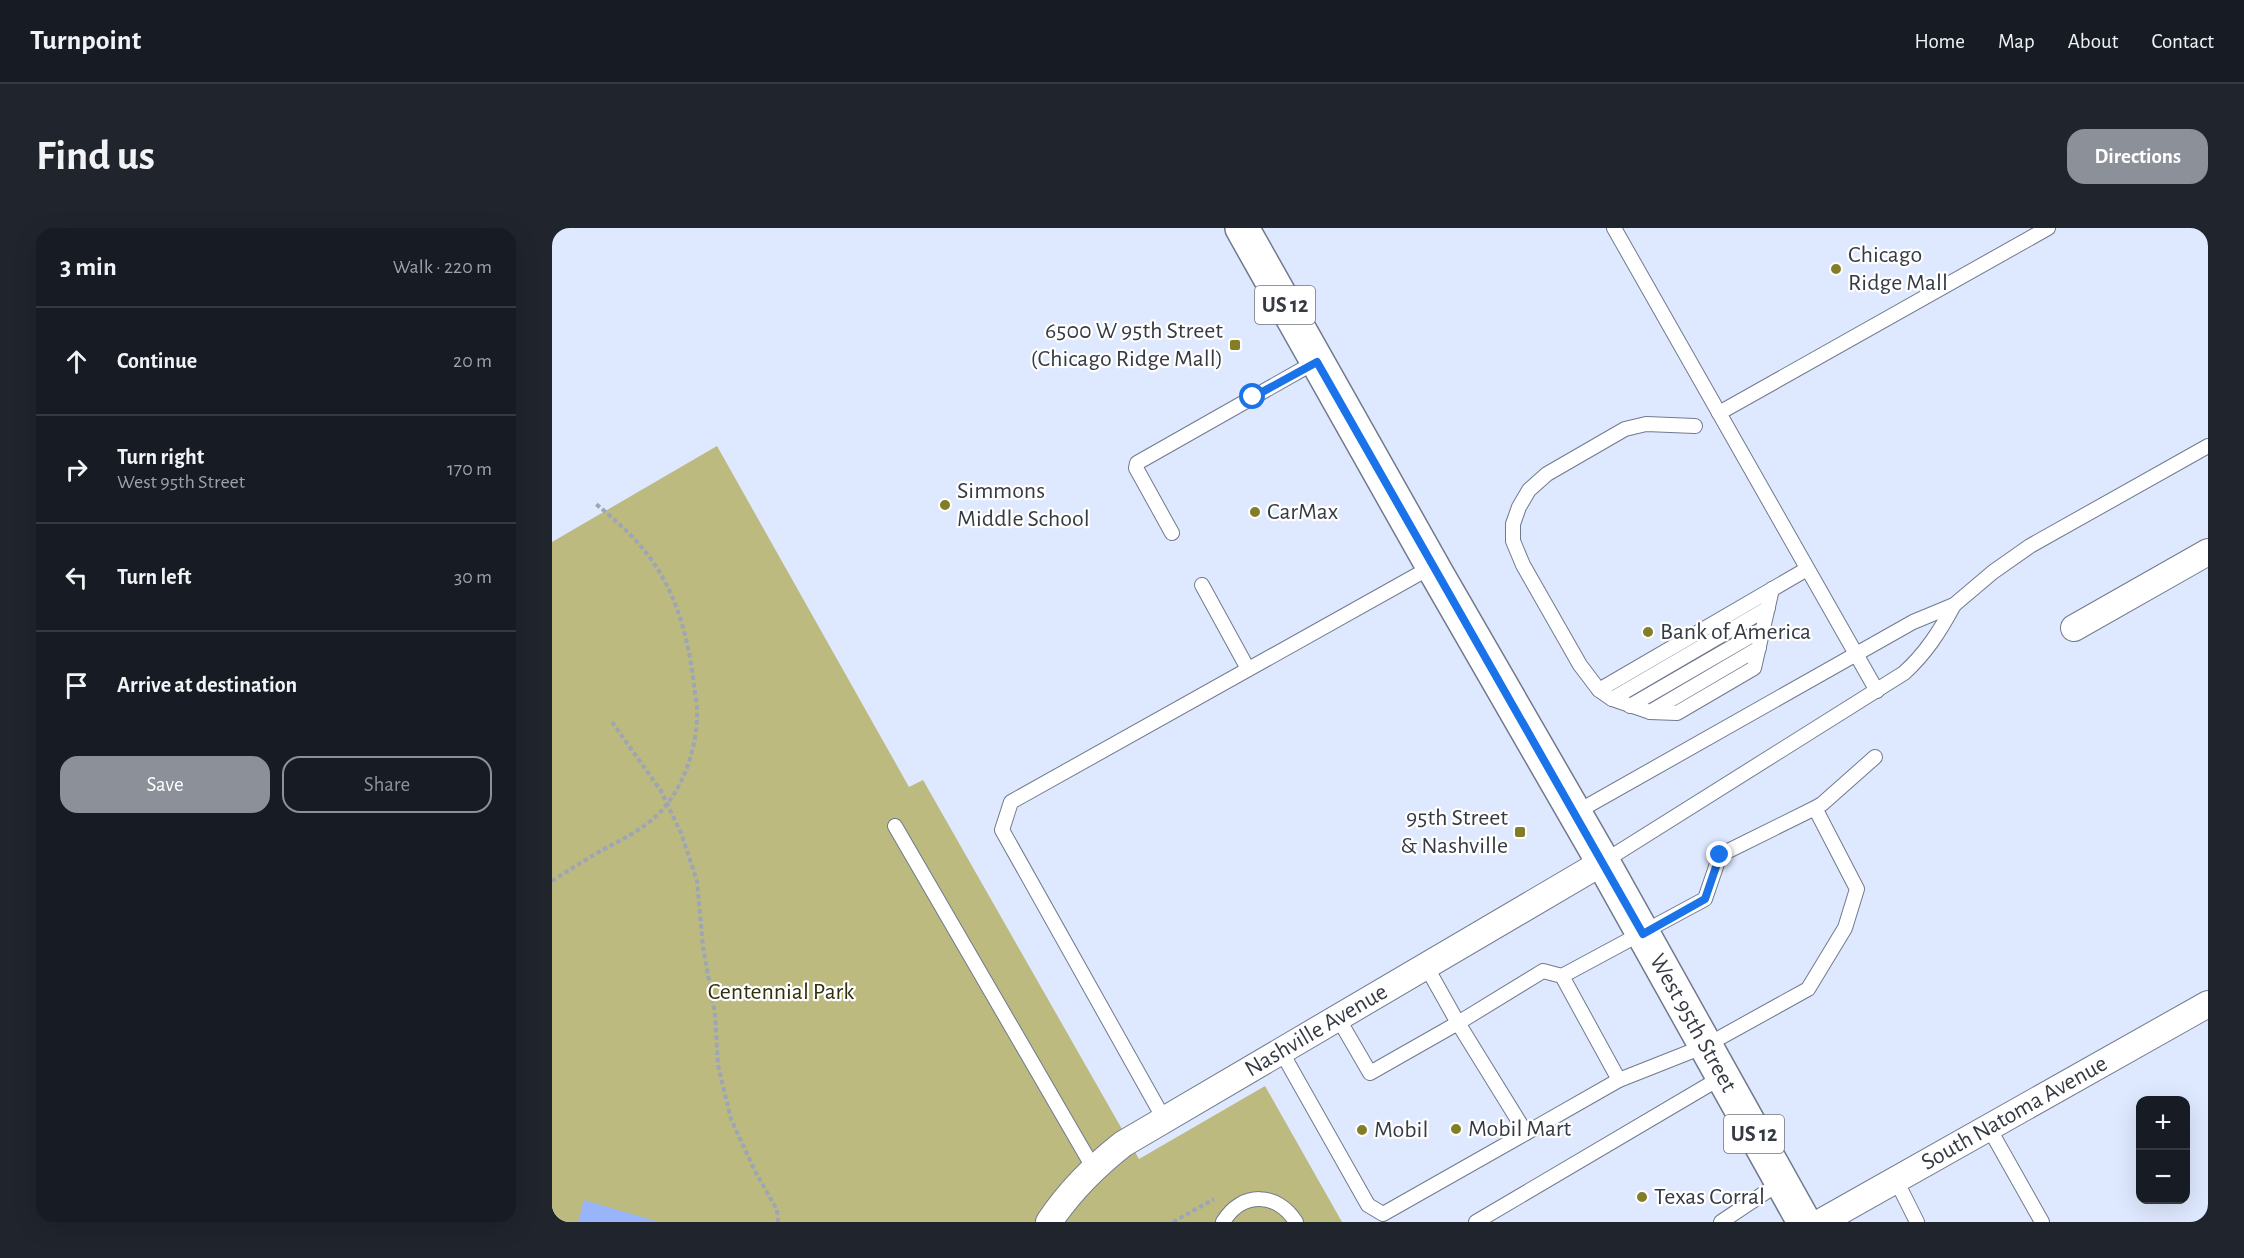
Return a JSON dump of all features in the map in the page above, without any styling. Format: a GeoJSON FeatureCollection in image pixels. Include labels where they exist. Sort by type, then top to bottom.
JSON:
{"type":"FeatureCollection","features":[{"type":"Feature","properties":{"kind":"main road","name":"West 95th Street"},"geometry":{"type":"LineString","coordinates":[[1251,238],[1317,362],[1603,862],[1804,1222]]}},
{"type":"Feature","properties":{"kind":"street"},"geometry":{"type":"LineString","coordinates":[[2074,628],[2208,552]]}},
{"type":"Feature","properties":{"kind":"street","name":"Nashville Avenue"},"geometry":{"type":"LineString","coordinates":[[1049,1222],[1077,1186],[1123,1144],[1603,862]]}},
{"type":"Feature","properties":{"kind":"street","name":"South Natoma Avenue"},"geometry":{"type":"LineString","coordinates":[[1821,1222],[2208,1004]]}},
{"type":"Feature","properties":{"kind":"lane"},"geometry":{"type":"LineString","coordinates":[[1614,228],[1877,691]]}},
{"type":"Feature","properties":{"kind":"lane"},"geometry":{"type":"LineString","coordinates":[[1719,413],[2048,228]]}},
{"type":"Feature","properties":{"kind":"lane"},"geometry":{"type":"LineString","coordinates":[[1172,532],[1136,468],[1137,463],[1317,362]]}},
{"type":"Feature","properties":{"kind":"lane"},"geometry":{"type":"LineString","coordinates":[[1695,426],[1646,424],[1625,429],[1547,474],[1528,490],[1513,524],[1513,541],[1523,565],[1580,665],[1599,690],[1612,699],[1650,712],[1677,713],[1754,668],[1772,589]]}},
{"type":"Feature","properties":{"kind":"lane"},"geometry":{"type":"LineString","coordinates":[[1575,813],[1913,622],[1954,605],[1993,572],[2030,546],[2208,446]]}},
{"type":"Feature","properties":{"kind":"lane"},"geometry":{"type":"LineString","coordinates":[[1164,1119],[1002,830],[1011,802],[1433,566]]}},
{"type":"Feature","properties":{"kind":"lane"},"geometry":{"type":"LineString","coordinates":[[1599,690],[1807,569]]}},
{"type":"Feature","properties":{"kind":"lane"},"geometry":{"type":"LineString","coordinates":[[1202,585],[1248,669]]}},
{"type":"Feature","properties":{"kind":"lane"},"geometry":{"type":"LineString","coordinates":[[1603,862],[1904,673],[1920,658],[1939,632],[1954,605]]}},
{"type":"Feature","properties":{"kind":"lane"},"geometry":{"type":"LineString","coordinates":[[1612,699],[1768,608]]}},
{"type":"Feature","properties":{"kind":"lane"},"geometry":{"type":"LineString","coordinates":[[1629,706],[1763,629]]}},
{"type":"Feature","properties":{"kind":"lane"},"geometry":{"type":"LineString","coordinates":[[1338,1018],[1370,1073],[1543,971],[1562,976],[1705,899],[1720,855],[1822,804],[1875,757]]}},
{"type":"Feature","properties":{"kind":"lane"},"geometry":{"type":"LineString","coordinates":[[1281,1051],[1368,1205],[1383,1214],[1619,1080],[1705,1046],[1808,989],[1845,928],[1857,889],[1815,808]]}},
{"type":"Feature","properties":{"kind":"lane"},"geometry":{"type":"LineString","coordinates":[[896,826],[1094,1169]]}},
{"type":"Feature","properties":{"kind":"lane"},"geometry":{"type":"LineString","coordinates":[[1426,966],[1458,1023],[1526,1133]]}},
{"type":"Feature","properties":{"kind":"lane"},"geometry":{"type":"LineString","coordinates":[[1562,976],[1619,1080]]}},
{"type":"Feature","properties":{"kind":"lane"},"geometry":{"type":"LineString","coordinates":[[1476,1222],[1722,1077]]}},
{"type":"Feature","properties":{"kind":"lane"},"geometry":{"type":"LineString","coordinates":[[1989,1128],[2042,1222]]}},
{"type":"Feature","properties":{"kind":"lane"},"geometry":{"type":"LineString","coordinates":[[1896,1180],[1917,1222]]}},
{"type":"Feature","properties":{"kind":"lane"},"geometry":{"type":"LineString","coordinates":[[1721,1222],[1781,1182]]}},
{"type":"Feature","properties":{"kind":"lane"},"geometry":{"type":"LineString","coordinates":[[1223,1222],[1229,1212],[1255,1198],[1269,1199],[1281,1205],[1296,1222]]}},
{"type":"Feature","properties":{"kind":"path"},"geometry":{"type":"LineString","coordinates":[[552,881],[642,827],[667,804],[686,771],[693,748],[698,716],[682,621],[671,593],[655,564],[633,536],[595,503]]}},
{"type":"Feature","properties":{"kind":"path"},"geometry":{"type":"LineString","coordinates":[[612,722],[661,791],[681,833],[697,881],[703,946],[715,1014],[718,1065],[731,1119],[755,1171],[777,1210],[777,1222]]}},
{"type":"Feature","properties":{"kind":"path"},"geometry":{"type":"LineString","coordinates":[[1173,1222],[1223,1194]]}},
{"type":"Feature","properties":{"kind":"green space","name":"Centennial Park"},"geometry":{"type":"Polygon","coordinates":[[[717,446],[909,787],[923,780],[1139,1159],[1265,1086],[1342,1222],[552,1222],[552,542],[717,446]]]}},
{"type":"Feature","properties":{"kind":"water"},"geometry":{"type":"Polygon","coordinates":[[[584,1200],[659,1222],[578,1222],[584,1200]]]}},
{"type":"Feature","properties":{"kind":"place","name":"Chicago Ridge Mall"},"geometry":{"type":"Point","coordinates":[1836,269]}},
{"type":"Feature","properties":{"kind":"place","name":"6500 W 95th Street (Chicago Ridge Mall)"},"geometry":{"type":"Point","coordinates":[1235,345]}},
{"type":"Feature","properties":{"kind":"place","name":"Simmons Middle School"},"geometry":{"type":"Point","coordinates":[945,505]}},
{"type":"Feature","properties":{"kind":"place","name":"CarMax"},"geometry":{"type":"Point","coordinates":[1255,512]}},
{"type":"Feature","properties":{"kind":"place","name":"Bank of America"},"geometry":{"type":"Point","coordinates":[1648,632]}},
{"type":"Feature","properties":{"kind":"place","name":"95th Street & Nashville"},"geometry":{"type":"Point","coordinates":[1520,832]}},
{"type":"Feature","properties":{"kind":"place","name":"Mobil Mart"},"geometry":{"type":"Point","coordinates":[1456,1129]}},
{"type":"Feature","properties":{"kind":"place","name":"Mobil"},"geometry":{"type":"Point","coordinates":[1362,1130]}},
{"type":"Feature","properties":{"kind":"place","name":"Texas Corral"},"geometry":{"type":"Point","coordinates":[1642,1197]}},
{"type":"Feature","properties":{"kind":"route"},"geometry":{"type":"LineString","coordinates":[[1253,397],[1317,362],[1643,934],[1705,899],[1720,855]]}}]}
